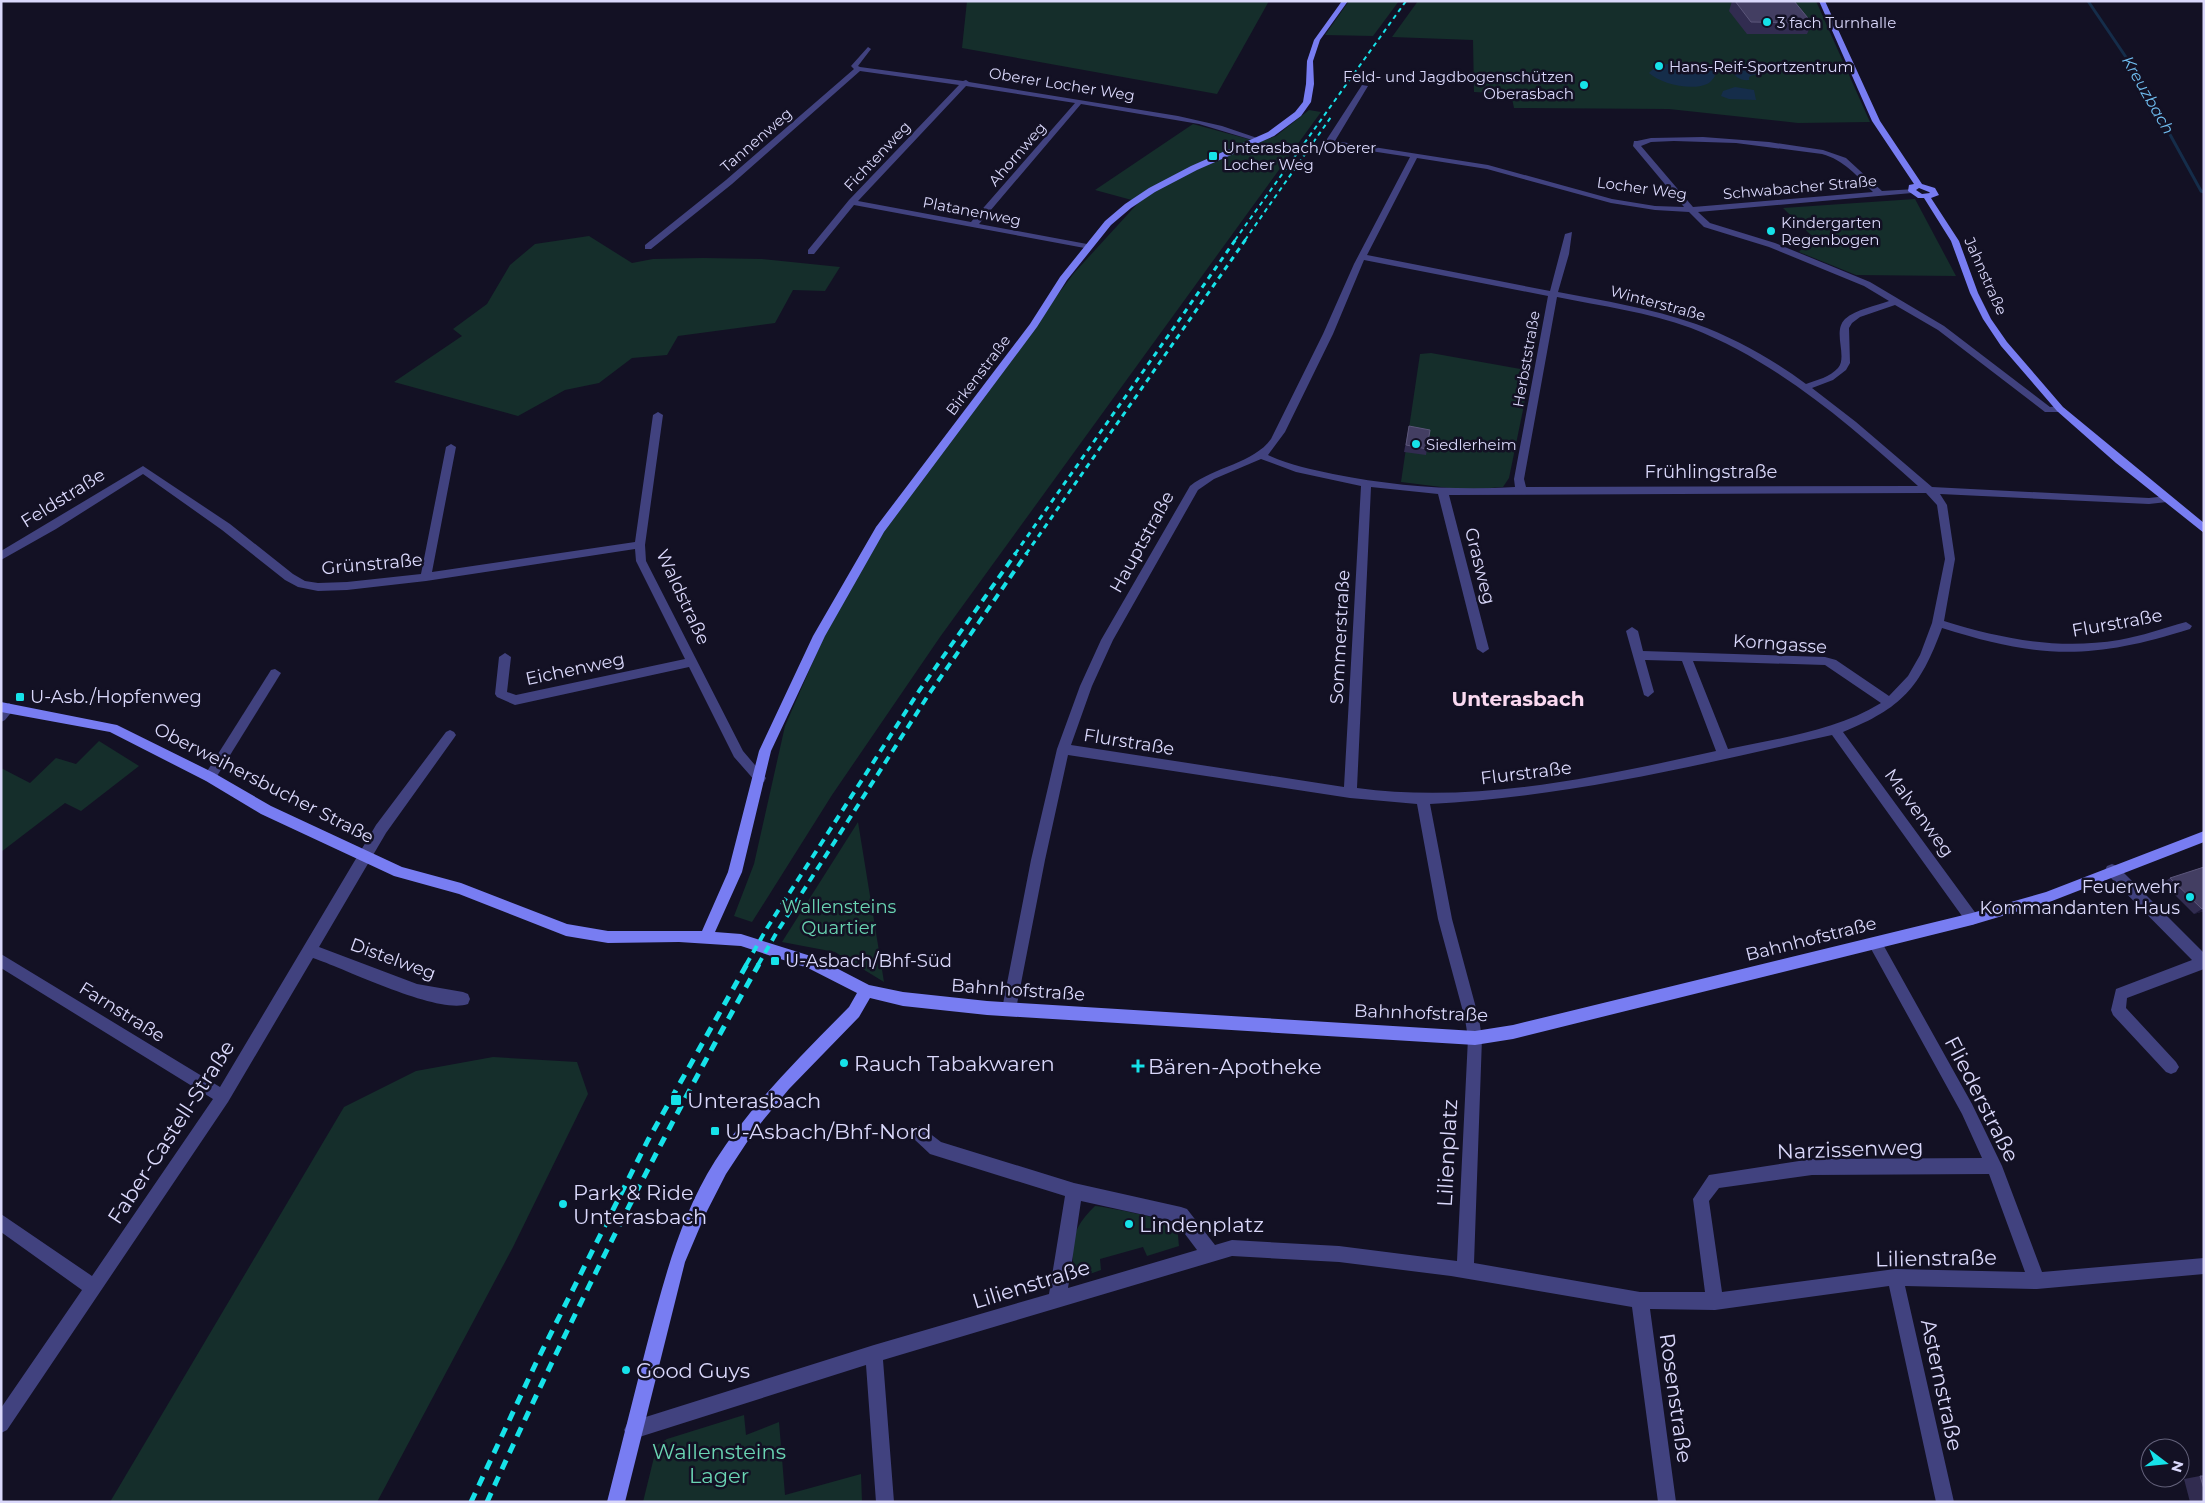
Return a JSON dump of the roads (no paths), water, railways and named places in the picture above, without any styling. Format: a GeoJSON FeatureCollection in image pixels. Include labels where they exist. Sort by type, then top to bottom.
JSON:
{"type":"FeatureCollection","features":[{"type":"Feature","properties":{"kind":"street","name":"Birkenstraße"},"geometry":{"type":"LineString","coordinates":[[760,778],[765,751],[790,696],[847,584],[880,530],[1034,325],[1087,247],[1128,206],[1152,190],[1194,168],[1271,134],[1298,114],[1308,102],[1310,62],[1317,40],[1345,1]]}},
{"type":"Feature","properties":{"kind":"street","name":"Jahnstraße"},"geometry":{"type":"LineString","coordinates":[[1822,1],[1876,121],[1915,189],[1926,187],[1935,192],[1935,195],[1927,197],[1955,241],[1974,293],[1987,319],[2004,344],[2060,409],[2204,529]]}},
{"type":"Feature","properties":{"kind":"street","name":"Tannenweg"},"geometry":{"type":"LineString","coordinates":[[648,247],[729,182],[858,70],[854,66],[868,48]]}},
{"type":"Feature","properties":{"kind":"street","name":"Oberer Locher Weg"},"geometry":{"type":"LineString","coordinates":[[858,70],[966,82],[1080,101],[1174,118],[1259,140]]}},
{"type":"Feature","properties":{"kind":"street","name":"Fichtenweg"},"geometry":{"type":"LineString","coordinates":[[811,252],[852,202],[966,82]]}},
{"type":"Feature","properties":{"kind":"street","name":"Locher Weg"},"geometry":{"type":"LineString","coordinates":[[1364,86],[1331,139],[1331,143],[1415,155],[1504,171],[1611,201],[1655,208],[1691,210],[1707,225],[1772,245],[1867,284],[1948,334],[2048,410],[2060,409]]}},
{"type":"Feature","properties":{"kind":"street","name":"Ahornweg"},"geometry":{"type":"LineString","coordinates":[[974,224],[1080,101]]}},
{"type":"Feature","properties":{"kind":"street"},"geometry":{"type":"LineString","coordinates":[[1691,210],[1637,143],[1640,141],[1699,139],[1770,144],[1828,152],[1842,159],[1880,194]]}},
{"type":"Feature","properties":{"kind":"street","name":"Hauptstraße"},"geometry":{"type":"LineString","coordinates":[[1009,1009],[1038,860],[1063,749],[1086,686],[1107,640],[1187,498],[1205,478],[1261,455],[1280,432],[1328,334],[1362,257],[1415,155]]}},
{"type":"Feature","properties":{"kind":"street","name":"Schwabacher Straße"},"geometry":{"type":"LineString","coordinates":[[1691,210],[1880,194],[1915,189]]}},
{"type":"Feature","properties":{"kind":"street","name":"Platanenweg"},"geometry":{"type":"LineString","coordinates":[[852,202],[1087,247]]}},
{"type":"Feature","properties":{"kind":"street","name":"Herbststraße"},"geometry":{"type":"LineString","coordinates":[[1521,490],[1519,480],[1553,294],[1569,234]]}},
{"type":"Feature","properties":{"kind":"street","name":"Winterstraße"},"geometry":{"type":"LineString","coordinates":[[1362,257],[1630,309],[1692,326],[1746,350],[1806,387],[1859,427],[1929,490]]}},
{"type":"Feature","properties":{"kind":"street"},"geometry":{"type":"LineString","coordinates":[[1806,387],[1830,378],[1841,370],[1845,363],[1844,328],[1848,321],[1857,315],[1897,301]]}},
{"type":"Feature","properties":{"kind":"street","name":"Waldstraße"},"geometry":{"type":"LineString","coordinates":[[658,415],[640,545],[641,562],[738,754],[760,778]]}},
{"type":"Feature","properties":{"kind":"street"},"geometry":{"type":"LineString","coordinates":[[426,577],[451,446]]}},
{"type":"Feature","properties":{"kind":"street","name":"Frühlingstraße"},"geometry":{"type":"LineString","coordinates":[[1261,455],[1294,469],[1366,484],[1443,492],[1470,493],[1521,490],[1929,490],[2149,501],[2166,499]]}},
{"type":"Feature","properties":{"kind":"street","name":"Grünstraße"},"geometry":{"type":"LineString","coordinates":[[143,469],[226,527],[289,577],[302,584],[318,587],[347,586],[426,577],[640,545]]}},
{"type":"Feature","properties":{"kind":"street","name":"Feldstraße"},"geometry":{"type":"LineString","coordinates":[[1,556],[143,469]]}},
{"type":"Feature","properties":{"kind":"street","name":"Sommerstraße"},"geometry":{"type":"LineString","coordinates":[[1350,793],[1366,484]]}},
{"type":"Feature","properties":{"kind":"street","name":"Flurstraße"},"geometry":{"type":"LineString","coordinates":[[1063,749],[1350,793],[1423,799],[1536,792],[1600,782],[1835,730],[1870,716],[1890,703],[1912,679],[1926,656],[1938,623],[1950,558],[1942,505],[1938,498],[1929,490]]}},
{"type":"Feature","properties":{"kind":"street","name":"Grasweg"},"geometry":{"type":"LineString","coordinates":[[1443,492],[1483,649]]}},
{"type":"Feature","properties":{"kind":"street","name":"Flurstraße"},"geometry":{"type":"LineString","coordinates":[[1938,623],[1982,638],[2044,649],[2080,650],[2149,639],[2186,626]]}},
{"type":"Feature","properties":{"kind":"street"},"geometry":{"type":"LineString","coordinates":[[1632,631],[1648,692]]}},
{"type":"Feature","properties":{"kind":"street","name":"Korngasse"},"geometry":{"type":"LineString","coordinates":[[1638,655],[1825,661],[1832,663],[1890,703]]}},
{"type":"Feature","properties":{"kind":"street","name":"Eichenweg"},"geometry":{"type":"LineString","coordinates":[[505,657],[502,694],[516,700],[693,662]]}},
{"type":"Feature","properties":{"kind":"street"},"geometry":{"type":"LineString","coordinates":[[1686,657],[1724,754]]}},
{"type":"Feature","properties":{"kind":"street"},"geometry":{"type":"LineString","coordinates":[[210,777],[275,673]]}},
{"type":"Feature","properties":{"kind":"street","name":"Oberweihersbucher Straße"},"geometry":{"type":"LineString","coordinates":[[4,711],[114,728],[210,777],[266,810],[399,872],[461,889],[566,930],[608,937],[679,936],[741,940]]}},
{"type":"Feature","properties":{"kind":"street","name":"Malvenweg"},"geometry":{"type":"LineString","coordinates":[[1835,730],[1972,919]]}},
{"type":"Feature","properties":{"kind":"street","name":"Faber-Castell-Straße"},"geometry":{"type":"LineString","coordinates":[[1,1424],[223,1097],[382,829],[450,735]]}},
{"type":"Feature","properties":{"kind":"street"},"geometry":{"type":"LineString","coordinates":[[706,938],[734,872],[760,778]]}},
{"type":"Feature","properties":{"kind":"street","name":"Lilienplatz"},"geometry":{"type":"LineString","coordinates":[[1423,799],[1445,919],[1472,1019],[1475,1038],[1458,1269]]}},
{"type":"Feature","properties":{"kind":"street","name":"Bahnhofstraße"},"geometry":{"type":"LineString","coordinates":[[741,940],[812,963],[867,991],[903,999],[1009,1009],[1475,1038],[1513,1032],[1972,919],[2047,897],[2112,870],[2204,836]]}},
{"type":"Feature","properties":{"kind":"street"},"geometry":{"type":"LineString","coordinates":[[2112,870],[2204,962],[2121,994],[2118,1010],[2171,1067]]}},
{"type":"Feature","properties":{"kind":"street","name":"Fliederstraße"},"geometry":{"type":"LineString","coordinates":[[1875,943],[1966,1109],[1994,1166],[2037,1281]]}},
{"type":"Feature","properties":{"kind":"street","name":"Distelweg"},"geometry":{"type":"LineString","coordinates":[[311,951],[340,959],[432,995],[463,999]]}},
{"type":"Feature","properties":{"kind":"street","name":"Farnstraße"},"geometry":{"type":"LineString","coordinates":[[1,960],[223,1097]]}},
{"type":"Feature","properties":{"kind":"street"},"geometry":{"type":"LineString","coordinates":[[616,1502],[677,1262],[699,1209],[720,1168],[749,1125],[784,1084],[854,1012],[867,991]]}},
{"type":"Feature","properties":{"kind":"street"},"geometry":{"type":"LineString","coordinates":[[920,1134],[936,1148],[1074,1191],[1181,1215],[1207,1250],[1213,1252]]}},
{"type":"Feature","properties":{"kind":"street","name":"Narzissenweg"},"geometry":{"type":"LineString","coordinates":[[1715,1301],[1701,1199],[1715,1181],[1812,1167],[1994,1166]]}},
{"type":"Feature","properties":{"kind":"street"},"geometry":{"type":"LineString","coordinates":[[1055,1300],[1059,1291],[1074,1191]]}},
{"type":"Feature","properties":{"kind":"street"},"geometry":{"type":"LineString","coordinates":[[1,1222],[94,1288]]}},
{"type":"Feature","properties":{"kind":"street","name":"Lilienstraße"},"geometry":{"type":"LineString","coordinates":[[633,1430],[874,1354],[1213,1252],[1232,1248],[1339,1254],[1458,1269]]}},
{"type":"Feature","properties":{"kind":"street","name":"Lilienstraße"},"geometry":{"type":"LineString","coordinates":[[1640,1300],[1715,1301],[1895,1278],[2037,1281],[2204,1266]]}},
{"type":"Feature","properties":{"kind":"street"},"geometry":{"type":"LineString","coordinates":[[1458,1269],[1640,1300]]}},
{"type":"Feature","properties":{"kind":"street","name":"Asternstraße"},"geometry":{"type":"LineString","coordinates":[[1895,1278],[1945,1502]]}},
{"type":"Feature","properties":{"kind":"street","name":"Rosenstraße"},"geometry":{"type":"LineString","coordinates":[[1640,1300],[1667,1502]]}},
{"type":"Feature","properties":{"kind":"street"},"geometry":{"type":"LineString","coordinates":[[874,1354],[885,1502]]}},
{"type":"Feature","properties":{"kind":"water"},"geometry":{"type":"Polygon","coordinates":[[[1673,63],[1712,69],[1715,76],[1707,84],[1693,87],[1668,83],[1649,73],[1656,66],[1673,63]]]}},
{"type":"Feature","properties":{"kind":"water"},"geometry":{"type":"Polygon","coordinates":[[[1735,65],[1760,66],[1768,72],[1751,76],[1749,80],[1743,80],[1733,73],[1731,67],[1735,65]]]}},
{"type":"Feature","properties":{"kind":"water"},"geometry":{"type":"Polygon","coordinates":[[[1735,87],[1754,90],[1756,100],[1729,99],[1721,96],[1723,91],[1735,87]]]}},
{"type":"Feature","properties":{"kind":"waterway","name":"Kreuzbach"},"geometry":{"type":"LineString","coordinates":[[2088,1],[2134,69],[2201,191],[2204,192]]}},
{"type":"Feature","properties":{"kind":"railway"},"geometry":{"type":"LineString","coordinates":[[1235,240],[1406,1]]}},
{"type":"Feature","properties":{"kind":"railway"},"geometry":{"type":"LineString","coordinates":[[1245,240],[1331,117]]}},
{"type":"Feature","properties":{"kind":"railway"},"geometry":{"type":"LineString","coordinates":[[1015,554],[1236,239]]}},
{"type":"Feature","properties":{"kind":"railway"},"geometry":{"type":"LineString","coordinates":[[1026,554],[1246,239]]}},
{"type":"Feature","properties":{"kind":"railway"},"geometry":{"type":"LineString","coordinates":[[746,965],[767,928],[919,691],[1016,553]]}},
{"type":"Feature","properties":{"kind":"railway"},"geometry":{"type":"LineString","coordinates":[[758,965],[777,932],[929,694],[1027,553]]}},
{"type":"Feature","properties":{"kind":"railway"},"geometry":{"type":"LineString","coordinates":[[471,1502],[536,1363],[648,1140],[747,964]]}},
{"type":"Feature","properties":{"kind":"railway"},"geometry":{"type":"LineString","coordinates":[[487,1502],[583,1297],[686,1096],[759,964]]}},
{"type":"Feature","properties":{"kind":"place","name":"3 fach Turnhalle"},"geometry":{"type":"Point","coordinates":[1767,22]}},
{"type":"Feature","properties":{"kind":"place","name":"Hans-Reif-Sportzentrum"},"geometry":{"type":"Point","coordinates":[1659,66]}},
{"type":"Feature","properties":{"kind":"place","name":"Feld- und Jagdbogenschützen Oberasbach"},"geometry":{"type":"Point","coordinates":[1584,85]}},
{"type":"Feature","properties":{"kind":"place","name":"Unterasbach/Oberer Locher Weg"},"geometry":{"type":"Point","coordinates":[1213,156]}},
{"type":"Feature","properties":{"kind":"place","name":"Kindergarten Regenbogen"},"geometry":{"type":"Point","coordinates":[1771,231]}},
{"type":"Feature","properties":{"kind":"place","name":"Siedlerheim"},"geometry":{"type":"Point","coordinates":[1416,444]}},
{"type":"Feature","properties":{"kind":"place","name":"U-Asb./Hopfenweg"},"geometry":{"type":"Point","coordinates":[20,697]}},
{"type":"Feature","properties":{"kind":"place","name":"Feuerwehr Kommandanten Haus"},"geometry":{"type":"Point","coordinates":[2190,897]}},
{"type":"Feature","properties":{"kind":"place","name":"U-Asbach/Bhf-Süd"},"geometry":{"type":"Point","coordinates":[775,961]}},
{"type":"Feature","properties":{"kind":"place","name":"Rauch Tabakwaren"},"geometry":{"type":"Point","coordinates":[844,1063]}},
{"type":"Feature","properties":{"kind":"place","name":"Bären-Apotheke"},"geometry":{"type":"Point","coordinates":[1138,1066]}},
{"type":"Feature","properties":{"kind":"place","name":"Unterasbach"},"geometry":{"type":"Point","coordinates":[676,1100]}},
{"type":"Feature","properties":{"kind":"place","name":"U-Asbach/Bhf-Nord"},"geometry":{"type":"Point","coordinates":[715,1131]}},
{"type":"Feature","properties":{"kind":"place","name":"Park & Ride Unterasbach"},"geometry":{"type":"Point","coordinates":[563,1204]}},
{"type":"Feature","properties":{"kind":"place","name":"Lindenplatz"},"geometry":{"type":"Point","coordinates":[1129,1224]}},
{"type":"Feature","properties":{"kind":"place","name":"Good Guys"},"geometry":{"type":"Point","coordinates":[626,1370]}},
{"type":"Feature","properties":{"kind":"district","name":"Unterasbach"},"geometry":{"type":"Point","coordinates":[1518,699]}},
{"type":"Feature","properties":{"kind":"park label","name":"Wallensteins Quartier"},"geometry":{"type":"Point","coordinates":[839,918]}},
{"type":"Feature","properties":{"kind":"park label","name":"Wallensteins Lager"},"geometry":{"type":"Point","coordinates":[719,1463]}}]}
